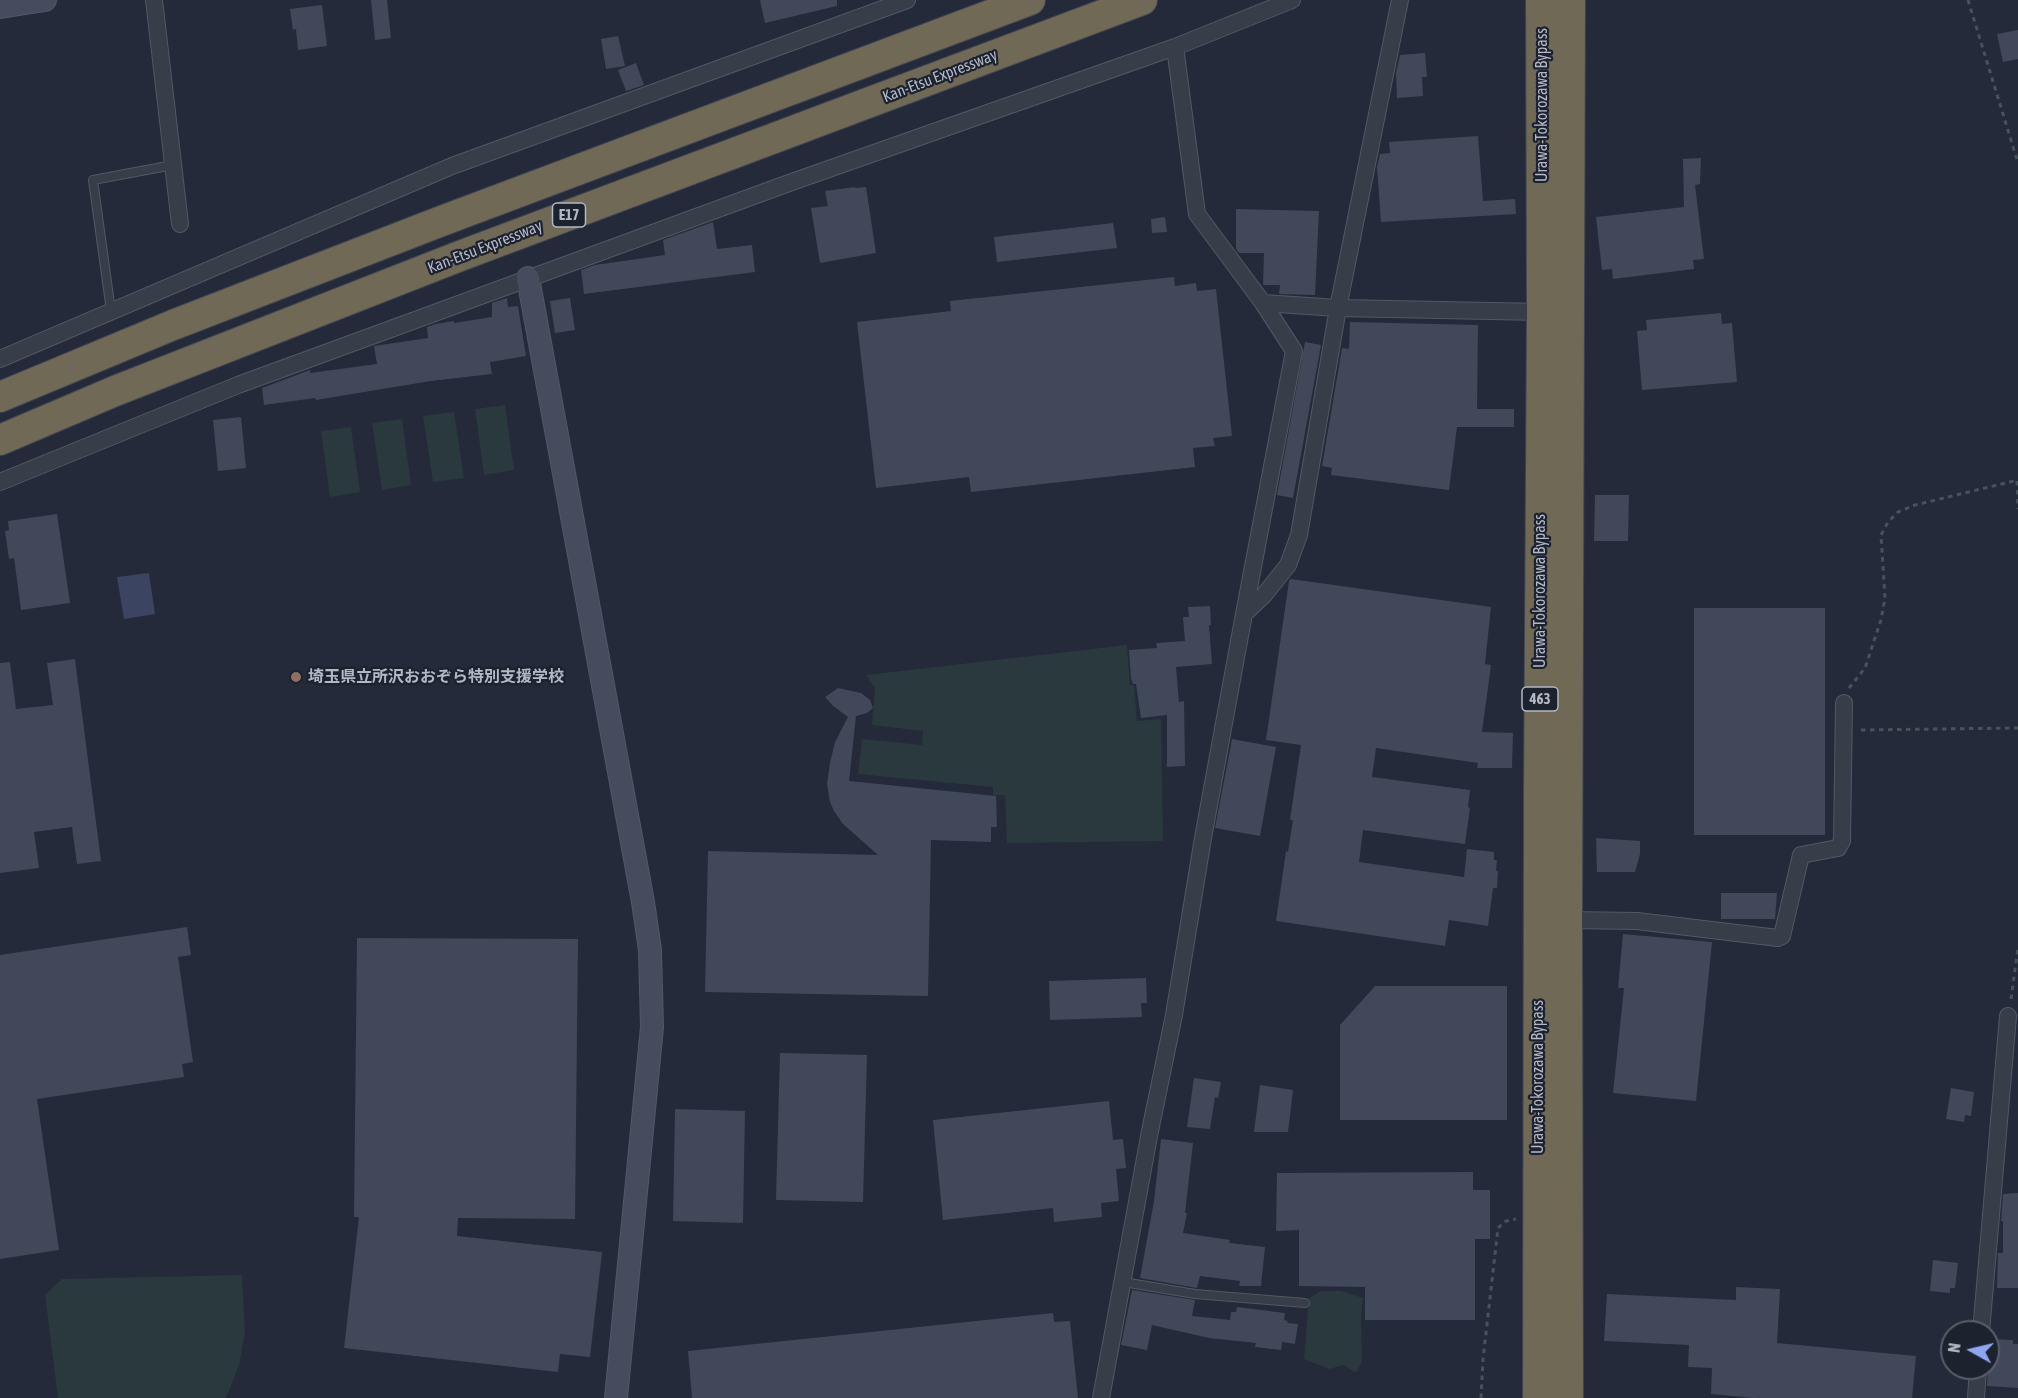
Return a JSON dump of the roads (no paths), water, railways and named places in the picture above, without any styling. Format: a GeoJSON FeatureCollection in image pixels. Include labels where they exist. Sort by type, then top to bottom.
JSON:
{"type":"FeatureCollection","features":[{"type":"Feature","properties":{"kind":"highway","name":"E17"},"geometry":{"type":"LineString","coordinates":[[0,397],[262,290],[1030,0]]}},
{"type":"Feature","properties":{"kind":"highway","name":"Kan-Etsu Expressway"},"geometry":{"type":"LineString","coordinates":[[0,440],[126,387],[460,256],[1142,0]]}},
{"type":"Feature","properties":{"kind":"highway","name":"Urawa-Tokorozawa Bypass"},"geometry":{"type":"LineString","coordinates":[[1538,1398],[1541,0]]}},
{"type":"Feature","properties":{"kind":"highway","name":"Urawa-Tokorozawa Bypass"},"geometry":{"type":"LineString","coordinates":[[1568,1398],[1570,0]]}},
{"type":"Feature","properties":{"kind":"street"},"geometry":{"type":"LineString","coordinates":[[0,7],[45,0]]}},
{"type":"Feature","properties":{"kind":"street"},"geometry":{"type":"LineString","coordinates":[[154,0],[180,224]]}},
{"type":"Feature","properties":{"kind":"street"},"geometry":{"type":"LineString","coordinates":[[0,359],[452,166],[907,0]]}},
{"type":"Feature","properties":{"kind":"street"},"geometry":{"type":"LineString","coordinates":[[0,482],[238,386],[789,183],[1175,46],[1292,0]]}},
{"type":"Feature","properties":{"kind":"street"},"geometry":{"type":"LineString","coordinates":[[1244,614],[1264,595],[1288,566],[1299,535],[1338,308],[1400,0]]}},
{"type":"Feature","properties":{"kind":"street"},"geometry":{"type":"LineString","coordinates":[[1101,1398],[1150,1131],[1174,1016],[1203,838],[1294,351],[1263,303],[1197,214],[1175,46]]}},
{"type":"Feature","properties":{"kind":"street"},"geometry":{"type":"LineString","coordinates":[[528,278],[650,950],[652,1027],[616,1398]]}},
{"type":"Feature","properties":{"kind":"street"},"geometry":{"type":"LineString","coordinates":[[1263,303],[1338,308],[1542,312]]}},
{"type":"Feature","properties":{"kind":"street"},"geometry":{"type":"LineString","coordinates":[[1567,920],[1637,921],[1778,938],[1782,936],[1801,855],[1838,848],[1842,841],[1844,703]]}},
{"type":"Feature","properties":{"kind":"street"},"geometry":{"type":"LineString","coordinates":[[1982,1320],[2008,1016]]}},
{"type":"Feature","properties":{"kind":"street"},"geometry":{"type":"LineString","coordinates":[[1976,1398],[1977,1380]]}},
{"type":"Feature","properties":{"kind":"lane"},"geometry":{"type":"LineString","coordinates":[[111,311],[93,180],[173,165]]}},
{"type":"Feature","properties":{"kind":"lane"},"geometry":{"type":"LineString","coordinates":[[1123,1282],[1196,1294],[1305,1303]]}},
{"type":"Feature","properties":{"kind":"water"},"geometry":{"type":"Polygon","coordinates":[[[149,573],[155,614],[124,619],[117,577],[149,573]]]}},
{"type":"Feature","properties":{"kind":"place","name":"埼玉県立所沢おおぞら特別支援学校"},"geometry":{"type":"Point","coordinates":[296,677]}}]}
